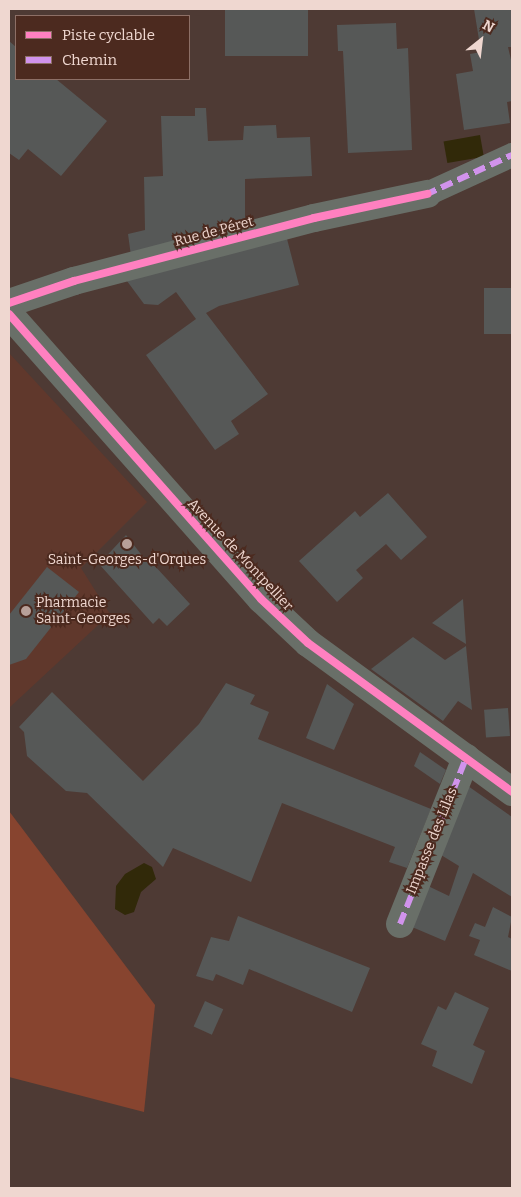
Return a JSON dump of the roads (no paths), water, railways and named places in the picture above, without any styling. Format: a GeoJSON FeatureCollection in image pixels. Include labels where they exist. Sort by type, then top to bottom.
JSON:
{"type":"FeatureCollection","features":[{"type":"Feature","properties":{"kind":"street","name":"Rue de Péret"},"geometry":{"type":"LineString","coordinates":[[9,303],[74,281],[314,218],[427,194],[512,155]]}},
{"type":"Feature","properties":{"kind":"street","name":"Avenue de Montpellier"},"geometry":{"type":"LineString","coordinates":[[9,314],[261,599],[308,643],[512,792]]}},
{"type":"Feature","properties":{"kind":"street","name":"Impasse des Lilas"},"geometry":{"type":"LineString","coordinates":[[400,924],[466,758]]}},
{"type":"Feature","properties":{"kind":"place","name":"Saint-Georges-d'Orques"},"geometry":{"type":"Point","coordinates":[127,544]}},
{"type":"Feature","properties":{"kind":"place","name":"Pharmacie Saint-Georges"},"geometry":{"type":"Point","coordinates":[26,611]}}]}
